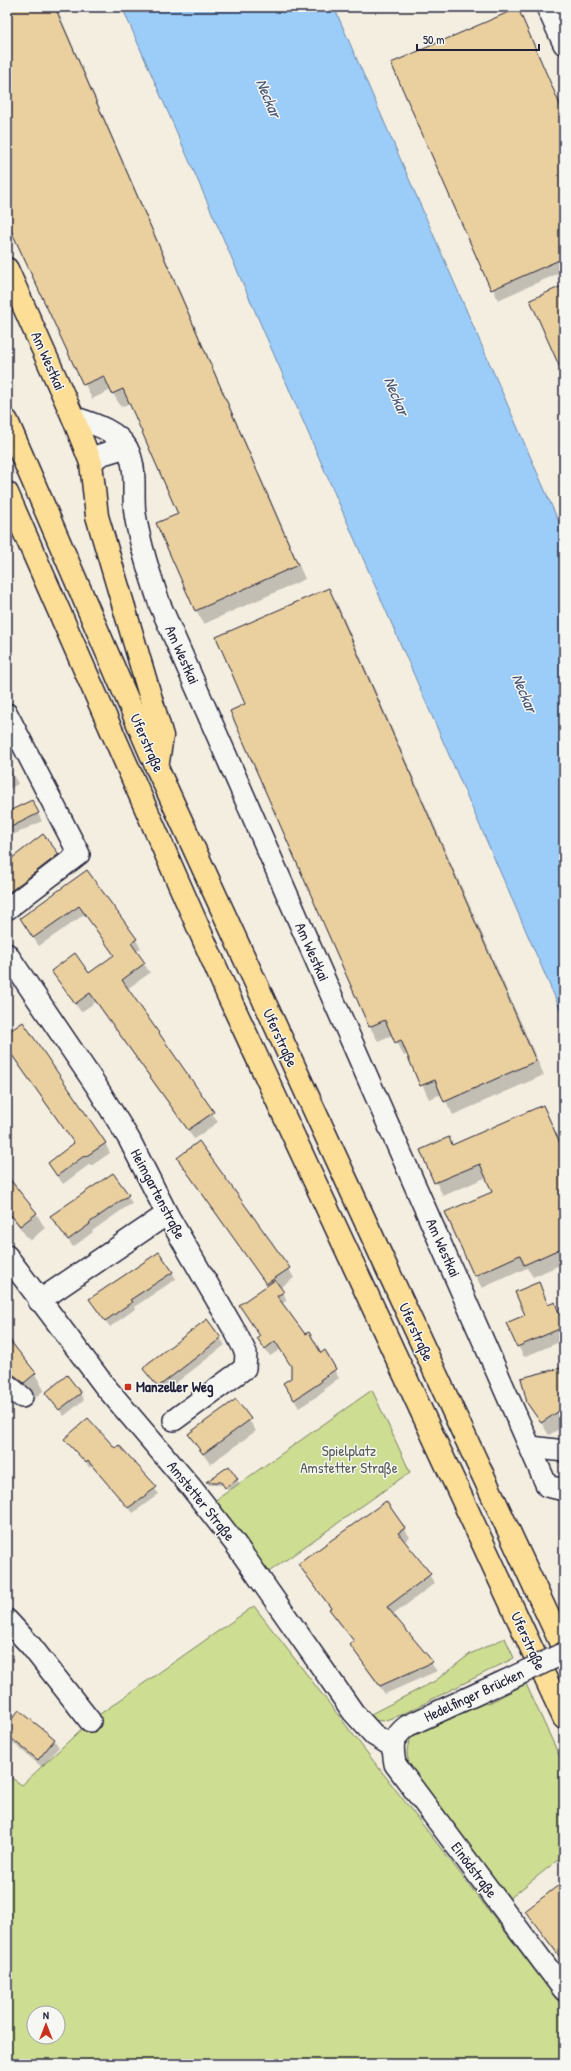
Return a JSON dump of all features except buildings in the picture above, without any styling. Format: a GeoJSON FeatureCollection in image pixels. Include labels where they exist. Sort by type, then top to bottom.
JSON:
{"type":"FeatureCollection","features":[{"type":"Feature","properties":{"kind":"main road","name":"Am Westkai"},"geometry":{"type":"LineString","coordinates":[[7,269],[73,416]]}},
{"type":"Feature","properties":{"kind":"main road"},"geometry":{"type":"LineString","coordinates":[[73,416],[91,463],[97,516],[162,736],[157,768]]}},
{"type":"Feature","properties":{"kind":"main road","name":"Uferstraße"},"geometry":{"type":"LineString","coordinates":[[7,421],[157,768],[354,1199],[564,1650]]}},
{"type":"Feature","properties":{"kind":"main road","name":"Uferstraße"},"geometry":{"type":"LineString","coordinates":[[7,493],[228,995],[564,1718]]}},
{"type":"Feature","properties":{"kind":"street"},"geometry":{"type":"LineString","coordinates":[[547,7],[564,44]]}},
{"type":"Feature","properties":{"kind":"street","name":"Am Westkai"},"geometry":{"type":"LineString","coordinates":[[73,416],[97,425],[113,434],[126,447],[133,467],[135,512],[140,540],[160,605],[531,1446],[547,1486],[560,1489],[564,1488]]}},
{"type":"Feature","properties":{"kind":"street"},"geometry":{"type":"LineString","coordinates":[[91,463],[100,455],[126,447]]}},
{"type":"Feature","properties":{"kind":"street"},"geometry":{"type":"LineString","coordinates":[[7,714],[79,854],[7,910]]}},
{"type":"Feature","properties":{"kind":"street","name":"Heimgartenstraße"},"geometry":{"type":"LineString","coordinates":[[7,954],[107,1103],[129,1139],[167,1214],[246,1353],[245,1368],[174,1420]]}},
{"type":"Feature","properties":{"kind":"street"},"geometry":{"type":"LineString","coordinates":[[39,1300],[167,1214]]}},
{"type":"Feature","properties":{"kind":"street","name":"Amstetter Straße"},"geometry":{"type":"LineString","coordinates":[[7,1256],[104,1385],[190,1486],[234,1542],[353,1712],[374,1734],[392,1746]]}},
{"type":"Feature","properties":{"kind":"street"},"geometry":{"type":"LineString","coordinates":[[531,1446],[564,1451]]}},
{"type":"Feature","properties":{"kind":"street"},"geometry":{"type":"LineString","coordinates":[[7,1620],[31,1646],[90,1721]]}},
{"type":"Feature","properties":{"kind":"street","name":"Hedelfinger Brücken"},"geometry":{"type":"LineString","coordinates":[[392,1746],[396,1735],[407,1726],[564,1653]]}},
{"type":"Feature","properties":{"kind":"street","name":"Einödstraße"},"geometry":{"type":"LineString","coordinates":[[392,1746],[395,1764],[564,1990]]}},
{"type":"Feature","properties":{"kind":"green space","name":"Spielplatz Amstetter Straße"},"geometry":{"type":"Polygon","coordinates":[[[372,1390],[410,1472],[266,1574],[213,1502],[372,1390]]]}},
{"type":"Feature","properties":{"kind":"green space"},"geometry":{"type":"Polygon","coordinates":[[[254,1606],[564,2008],[564,2064],[7,2064],[7,1775],[22,1785],[90,1721],[254,1606]]]}},
{"type":"Feature","properties":{"kind":"green space"},"geometry":{"type":"Polygon","coordinates":[[[505,1638],[514,1658],[403,1714],[383,1721],[370,1720],[367,1716],[435,1681],[470,1654],[505,1638]]]}},
{"type":"Feature","properties":{"kind":"green space"},"geometry":{"type":"Polygon","coordinates":[[[526,1684],[564,1766],[564,1855],[509,1899],[411,1768],[407,1752],[410,1740],[413,1736],[426,1727],[485,1698],[487,1704],[526,1684]]]}},
{"type":"Feature","properties":{"kind":"water","name":"Neckar"},"geometry":{"type":"Polygon","coordinates":[[[122,7],[334,7],[564,534],[564,1018],[122,7]]]}},
{"type":"Feature","properties":{"kind":"place","name":"Manzeller Weg"},"geometry":{"type":"Point","coordinates":[128,1387]}}]}
